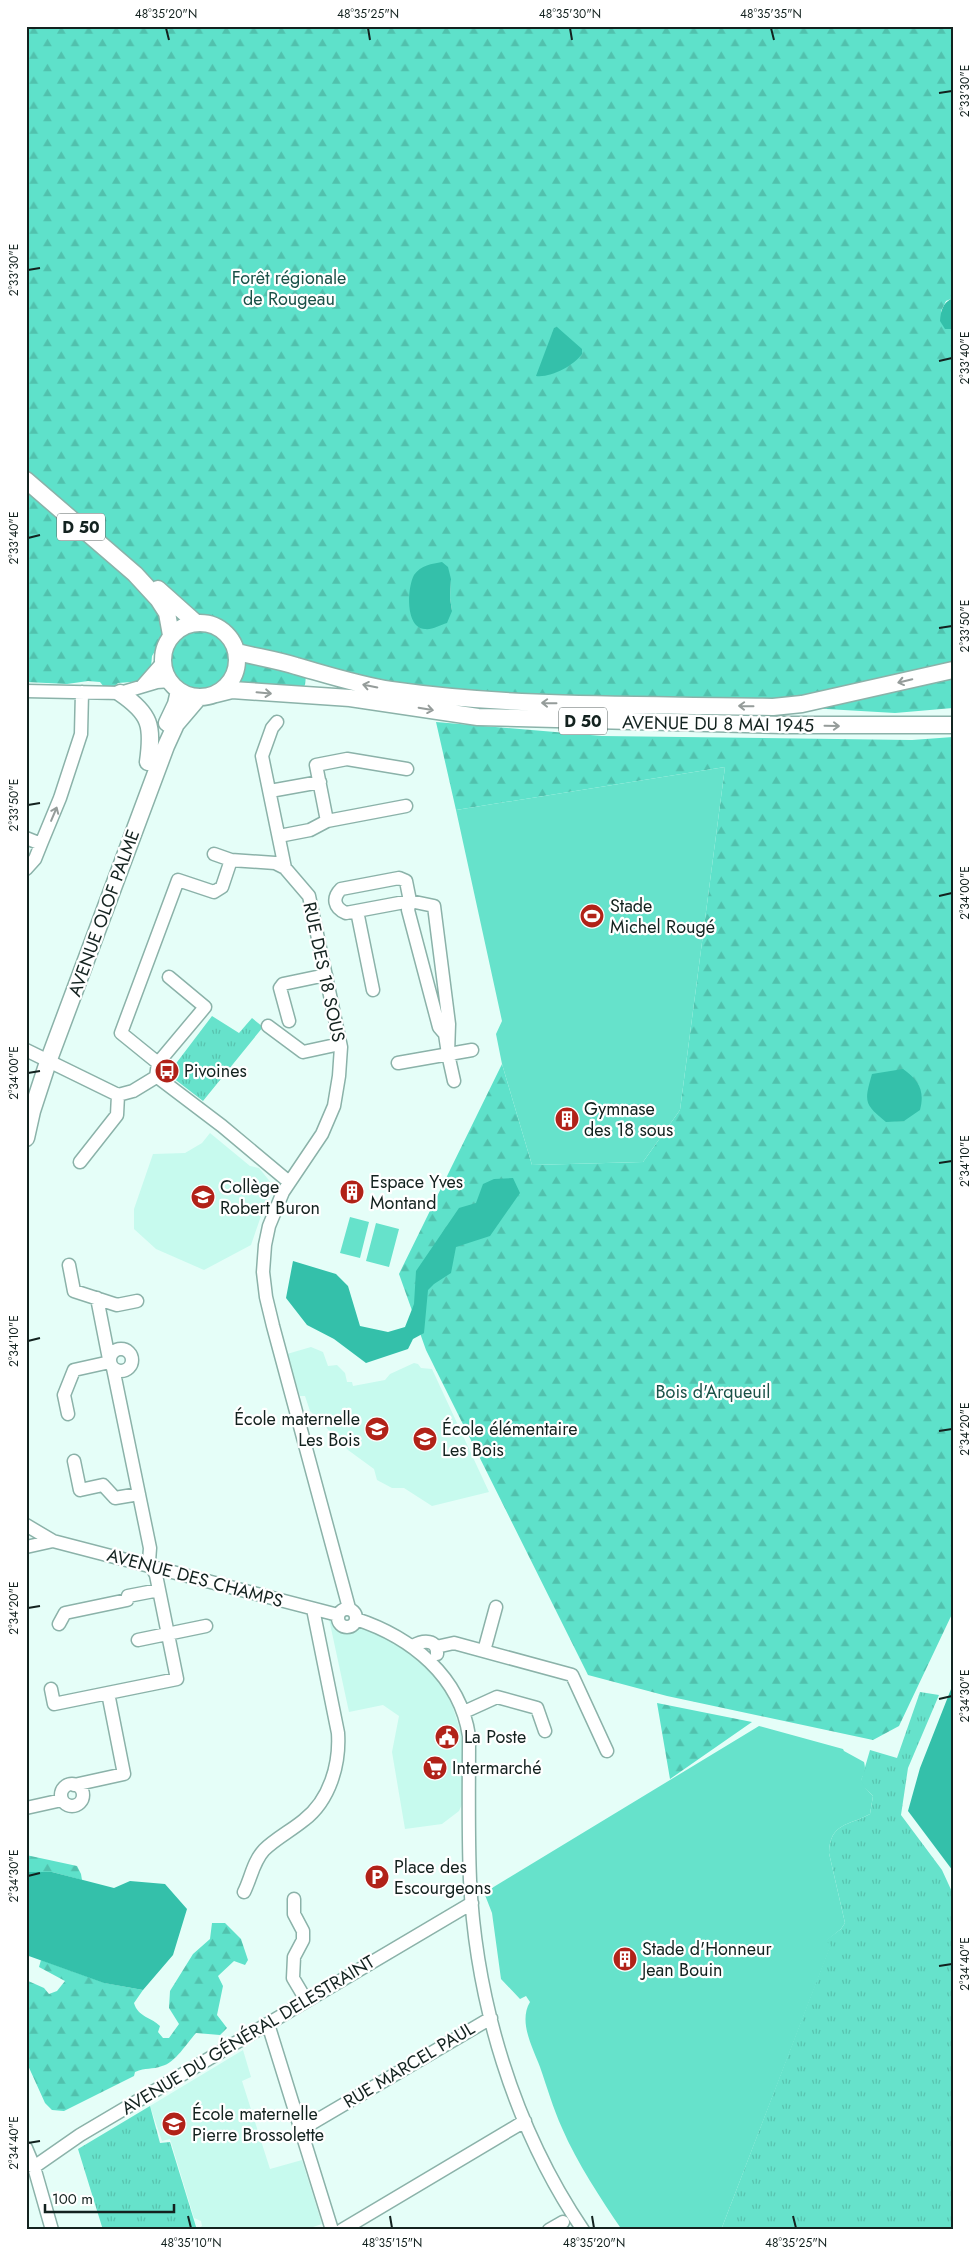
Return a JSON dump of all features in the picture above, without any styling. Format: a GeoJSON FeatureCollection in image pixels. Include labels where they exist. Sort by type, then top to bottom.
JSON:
{"type":"FeatureCollection","features":[{"type":"Feature","properties":{"kind":"main road","name":"D 50"},"geometry":{"type":"LineString","coordinates":[[26,480],[135,574],[168,613],[171,635]]}},
{"type":"Feature","properties":{"kind":"main road","name":"D 50"},"geometry":{"type":"LineString","coordinates":[[135,574],[166,594],[195,622]]}},
{"type":"Feature","properties":{"kind":"main road"},"geometry":{"type":"LineString","coordinates":[[195,622],[218,626],[232,640],[237,652],[238,664],[234,677],[227,686],[216,694],[199,697],[174,686],[163,662],[166,644],[171,635],[179,628],[195,622]]}},
{"type":"Feature","properties":{"kind":"main road","name":"D 50"},"geometry":{"type":"LineString","coordinates":[[237,652],[389,690],[468,699],[520,702],[773,707],[802,704],[953,670]]}},
{"type":"Feature","properties":{"kind":"main road","name":"AVENUE OLOF PALME"},"geometry":{"type":"LineString","coordinates":[[26,1138],[32,1111],[37,1056],[47,1041],[148,762],[176,704],[174,686]]}},
{"type":"Feature","properties":{"kind":"main road","name":"AVENUE DU 8 MAI 1945"},"geometry":{"type":"LineString","coordinates":[[216,694],[232,690],[350,698],[478,718],[773,725],[953,725]]}},
{"type":"Feature","properties":{"kind":"main road"},"geometry":{"type":"LineString","coordinates":[[120,693],[142,710],[150,727],[152,738],[148,762]]}},
{"type":"Feature","properties":{"kind":"main road","name":"AVENUE OLOF PALME"},"geometry":{"type":"LineString","coordinates":[[26,1099],[37,1056],[166,746],[176,724],[199,697]]}},
{"type":"Feature","properties":{"kind":"street"},"geometry":{"type":"LineString","coordinates":[[142,686],[163,662]]}},
{"type":"Feature","properties":{"kind":"street"},"geometry":{"type":"LineString","coordinates":[[26,691],[120,693],[142,686],[174,686]]}},
{"type":"Feature","properties":{"kind":"street"},"geometry":{"type":"LineString","coordinates":[[26,869],[35,860],[60,798],[81,734],[82,692]]}},
{"type":"Feature","properties":{"kind":"street"},"geometry":{"type":"LineString","coordinates":[[277,722],[272,728],[262,756],[280,836],[285,868]]}},
{"type":"Feature","properties":{"kind":"street"},"geometry":{"type":"LineString","coordinates":[[327,821],[316,765],[347,759],[407,770]]}},
{"type":"Feature","properties":{"kind":"street"},"geometry":{"type":"LineString","coordinates":[[270,792],[320,782]]}},
{"type":"Feature","properties":{"kind":"street"},"geometry":{"type":"LineString","coordinates":[[280,836],[310,830],[327,821],[406,806]]}},
{"type":"Feature","properties":{"kind":"street"},"geometry":{"type":"LineString","coordinates":[[26,838],[41,844]]}},
{"type":"Feature","properties":{"kind":"street"},"geometry":{"type":"LineString","coordinates":[[214,854],[231,860],[275,862],[285,868]]}},
{"type":"Feature","properties":{"kind":"street"},"geometry":{"type":"LineString","coordinates":[[158,1063],[121,1033],[178,880],[214,892],[222,887],[231,860]]}},
{"type":"Feature","properties":{"kind":"street","name":"RUE DES 18 SOUS"},"geometry":{"type":"LineString","coordinates":[[285,868],[309,896],[312,907],[340,1044],[339,1076],[334,1106],[322,1134],[289,1182],[273,1214],[263,1262],[265,1288],[276,1340],[348,1614]]}},
{"type":"Feature","properties":{"kind":"street"},"geometry":{"type":"LineString","coordinates":[[448,1054],[449,1024],[434,906],[410,901],[346,914],[340,911],[335,902],[336,894],[341,889],[399,878],[406,881],[410,901],[408,910],[439,1027],[445,1034],[448,1054],[454,1081]]}},
{"type":"Feature","properties":{"kind":"street"},"geometry":{"type":"LineString","coordinates":[[312,907],[335,902]]}},
{"type":"Feature","properties":{"kind":"street"},"geometry":{"type":"LineString","coordinates":[[357,911],[373,990]]}},
{"type":"Feature","properties":{"kind":"street"},"geometry":{"type":"LineString","coordinates":[[289,1021],[280,988],[284,984],[326,975]]}},
{"type":"Feature","properties":{"kind":"street"},"geometry":{"type":"LineString","coordinates":[[156,1077],[158,1063],[205,1007],[169,977]]}},
{"type":"Feature","properties":{"kind":"street"},"geometry":{"type":"LineString","coordinates":[[268,1026],[302,1052],[340,1044]]}},
{"type":"Feature","properties":{"kind":"street"},"geometry":{"type":"LineString","coordinates":[[398,1063],[472,1050]]}},
{"type":"Feature","properties":{"kind":"street"},"geometry":{"type":"LineString","coordinates":[[37,1056],[118,1096],[133,1091],[156,1077]]}},
{"type":"Feature","properties":{"kind":"street"},"geometry":{"type":"LineString","coordinates":[[156,1077],[167,1082],[289,1182]]}},
{"type":"Feature","properties":{"kind":"street"},"geometry":{"type":"LineString","coordinates":[[80,1162],[117,1115],[118,1096]]}},
{"type":"Feature","properties":{"kind":"street"},"geometry":{"type":"LineString","coordinates":[[69,1265],[74,1291],[117,1305],[137,1301]]}},
{"type":"Feature","properties":{"kind":"street"},"geometry":{"type":"LineString","coordinates":[[50,1689],[54,1704],[177,1679],[159,1590],[149,1562],[150,1548],[97,1298]]}},
{"type":"Feature","properties":{"kind":"street"},"geometry":{"type":"LineString","coordinates":[[68,1414],[64,1395],[74,1370],[111,1363]]}},
{"type":"Feature","properties":{"kind":"street"},"geometry":{"type":"LineString","coordinates":[[74,1461],[80,1490],[103,1485],[116,1498],[139,1494]]}},
{"type":"Feature","properties":{"kind":"street","name":"AVENUE DES CHAMPS"},"geometry":{"type":"LineString","coordinates":[[26,1525],[53,1541],[313,1609],[348,1614],[388,1631],[413,1646],[432,1663],[455,1693],[464,1712],[469,1736],[472,1903],[478,1956],[490,2018],[508,2076],[525,2121],[544,2162],[582,2230]]}},
{"type":"Feature","properties":{"kind":"street","name":"AVENUE DES CHAMPS"},"geometry":{"type":"LineString","coordinates":[[26,1547],[53,1541]]}},
{"type":"Feature","properties":{"kind":"street"},"geometry":{"type":"LineString","coordinates":[[59,1624],[65,1613],[127,1600],[128,1596],[159,1590]]}},
{"type":"Feature","properties":{"kind":"street"},"geometry":{"type":"LineString","coordinates":[[484,1651],[496,1607]]}},
{"type":"Feature","properties":{"kind":"street"},"geometry":{"type":"LineString","coordinates":[[244,1892],[260,1855],[314,1811],[325,1795],[334,1774],[338,1750],[338,1733],[313,1609]]}},
{"type":"Feature","properties":{"kind":"street"},"geometry":{"type":"LineString","coordinates":[[138,1640],[206,1626]]}},
{"type":"Feature","properties":{"kind":"street"},"geometry":{"type":"LineString","coordinates":[[413,1646],[424,1641],[436,1647],[454,1643],[572,1675],[608,1751]]}},
{"type":"Feature","properties":{"kind":"street"},"geometry":{"type":"LineString","coordinates":[[432,1663],[437,1656],[436,1647]]}},
{"type":"Feature","properties":{"kind":"street"},"geometry":{"type":"LineString","coordinates":[[62,1800],[61,1793],[64,1787],[124,1774],[108,1692]]}},
{"type":"Feature","properties":{"kind":"street"},"geometry":{"type":"LineString","coordinates":[[464,1712],[497,1697],[537,1708],[546,1731]]}},
{"type":"Feature","properties":{"kind":"street"},"geometry":{"type":"LineString","coordinates":[[26,1808],[62,1800],[71,1806],[80,1802],[82,1792],[74,1785]]}},
{"type":"Feature","properties":{"kind":"street"},"geometry":{"type":"LineString","coordinates":[[294,1899],[294,1914],[303,1931],[303,1940],[294,1957],[293,1978],[306,2000]]}},
{"type":"Feature","properties":{"kind":"street","name":"AVENUE DU GÉNÉRAL DELESTRAINT"},"geometry":{"type":"LineString","coordinates":[[30,2165],[472,1903]]}},
{"type":"Feature","properties":{"kind":"street","name":"RUE MARCEL PAUL"},"geometry":{"type":"LineString","coordinates":[[302,2129],[490,2018]]}},
{"type":"Feature","properties":{"kind":"street"},"geometry":{"type":"LineString","coordinates":[[268,2024],[332,2230]]}},
{"type":"Feature","properties":{"kind":"street"},"geometry":{"type":"LineString","coordinates":[[342,2230],[525,2121]]}},
{"type":"Feature","properties":{"kind":"street"},"geometry":{"type":"LineString","coordinates":[[26,2148],[52,2230]]}},
{"type":"Feature","properties":{"kind":"street"},"geometry":{"type":"LineString","coordinates":[[550,2230],[563,2222]]}},
{"type":"Feature","properties":{"kind":"shaded area"},"geometry":{"type":"Polygon","coordinates":[[[953,298],[953,329],[945,329],[940,321],[942,311],[946,302],[953,298]]]}},
{"type":"Feature","properties":{"kind":"shaded area"},"geometry":{"type":"Polygon","coordinates":[[[557,327],[582,349],[582,354],[573,363],[555,373],[536,376],[554,328],[557,327]]]}},
{"type":"Feature","properties":{"kind":"shaded area"},"geometry":{"type":"Polygon","coordinates":[[[442,562],[448,567],[451,579],[450,598],[452,611],[447,623],[428,629],[418,627],[411,615],[409,606],[410,589],[414,575],[420,569],[442,562]]]}},
{"type":"Feature","properties":{"kind":"shaded area"},"geometry":{"type":"Polygon","coordinates":[[[903,1069],[913,1077],[919,1086],[922,1097],[920,1110],[904,1121],[886,1122],[873,1111],[868,1102],[867,1097],[872,1074],[903,1069]]]}},
{"type":"Feature","properties":{"kind":"shaded area","name":"Collège Robert Buron"},"geometry":{"type":"Polygon","coordinates":[[[210,1133],[250,1166],[259,1168],[272,1184],[251,1245],[204,1270],[156,1249],[134,1229],[134,1209],[153,1154],[185,1153],[202,1143],[210,1133]]]}},
{"type":"Feature","properties":{"kind":"shaded area"},"geometry":{"type":"Polygon","coordinates":[[[513,1178],[520,1193],[490,1236],[456,1247],[451,1273],[428,1290],[424,1333],[413,1339],[408,1349],[366,1363],[334,1339],[307,1325],[286,1298],[293,1261],[336,1274],[348,1286],[360,1326],[388,1332],[405,1327],[414,1304],[416,1271],[459,1208],[476,1203],[483,1184],[494,1179],[513,1178]]]}},
{"type":"Feature","properties":{"kind":"shaded area"},"geometry":{"type":"Polygon","coordinates":[[[311,1347],[323,1352],[328,1366],[337,1365],[345,1373],[347,1382],[352,1382],[353,1386],[385,1380],[390,1374],[414,1363],[418,1364],[421,1368],[432,1369],[489,1492],[432,1506],[404,1488],[392,1488],[377,1480],[374,1469],[348,1450],[310,1411],[305,1396],[300,1396],[287,1354],[311,1347]]]}},
{"type":"Feature","properties":{"kind":"shaded area"},"geometry":{"type":"Polygon","coordinates":[[[329,1619],[386,1636],[427,1665],[443,1685],[461,1733],[464,1800],[459,1811],[442,1824],[405,1829],[392,1752],[399,1716],[383,1705],[349,1712],[329,1619]]]}},
{"type":"Feature","properties":{"kind":"shaded area"},"geometry":{"type":"Polygon","coordinates":[[[953,1684],[953,1871],[908,1811],[920,1768],[953,1684]]]}},
{"type":"Feature","properties":{"kind":"shaded area"},"geometry":{"type":"Polygon","coordinates":[[[27,1872],[52,1872],[114,1888],[130,1881],[165,1884],[187,1909],[173,1955],[143,1990],[104,1983],[26,1955],[27,1872]]]}},
{"type":"Feature","properties":{"kind":"shaded area"},"geometry":{"type":"Polygon","coordinates":[[[243,2050],[251,2077],[242,2081],[270,2169],[302,2160],[322,2224],[304,2230],[200,2230],[199,2228],[202,2226],[201,2221],[194,2218],[170,2139],[162,2141],[150,2106],[243,2050]]]}},
{"type":"Feature","properties":{"kind":"green space","name":"Forêt régionale de Rougeau"},"geometry":{"type":"Polygon","coordinates":[[[26,26],[953,26],[953,298],[946,301],[941,311],[951,329],[953,329],[953,708],[895,713],[687,701],[434,692],[307,666],[305,685],[301,690],[242,694],[196,693],[181,688],[170,675],[167,665],[168,646],[165,635],[152,656],[151,667],[143,681],[118,683],[114,687],[104,687],[100,682],[88,681],[67,684],[26,682],[26,26]],[[414,576],[452,611],[450,598],[451,579],[414,576]]]}},
{"type":"Feature","properties":{"kind":"green space","name":"Bois d'Arqueuil"},"geometry":{"type":"Polygon","coordinates":[[[436,722],[602,736],[912,740],[953,737],[953,1612],[899,1726],[873,1740],[667,1696],[588,1675],[426,1350],[399,1274],[502,1064],[532,1165],[643,1162],[680,1110],[725,767],[456,810],[436,722]]]}},
{"type":"Feature","properties":{"kind":"green space","name":"Stade Michel Rougé"},"geometry":{"type":"Polygon","coordinates":[[[725,767],[680,1110],[643,1162],[532,1165],[502,1064],[496,1034],[502,1021],[456,810],[725,767]]]}},
{"type":"Feature","properties":{"kind":"green space"},"geometry":{"type":"Polygon","coordinates":[[[212,1016],[239,1033],[252,1018],[263,1027],[203,1101],[168,1074],[212,1016]]]}},
{"type":"Feature","properties":{"kind":"green space"},"geometry":{"type":"Polygon","coordinates":[[[350,1217],[369,1222],[360,1258],[340,1253],[350,1217]]]}},
{"type":"Feature","properties":{"kind":"green space"},"geometry":{"type":"Polygon","coordinates":[[[376,1223],[399,1229],[389,1267],[366,1261],[376,1223]]]}},
{"type":"Feature","properties":{"kind":"green space"},"geometry":{"type":"Polygon","coordinates":[[[920,1692],[939,1695],[908,1768],[901,1815],[942,1870],[953,1894],[953,2230],[721,2230],[830,1946],[825,1941],[841,1929],[845,1923],[829,1853],[830,1843],[837,1830],[842,1826],[870,1814],[873,1796],[861,1784],[861,1781],[870,1750],[897,1758],[920,1692]]]}},
{"type":"Feature","properties":{"kind":"green space"},"geometry":{"type":"Polygon","coordinates":[[[657,1703],[752,1722],[670,1779],[657,1703]]]}},
{"type":"Feature","properties":{"kind":"green space"},"geometry":{"type":"Polygon","coordinates":[[[759,1726],[843,1749],[864,1762],[865,1768],[862,1781],[873,1796],[870,1814],[842,1826],[837,1830],[830,1843],[829,1853],[845,1923],[841,1929],[826,1941],[831,1945],[721,2230],[622,2230],[582,2167],[559,2120],[528,2035],[526,2018],[530,2002],[526,1996],[520,1999],[501,1979],[492,1913],[485,1895],[487,1891],[759,1726]]]}},
{"type":"Feature","properties":{"kind":"green space"},"geometry":{"type":"Polygon","coordinates":[[[26,1855],[77,1866],[82,1880],[52,1872],[26,1873],[26,1855]]]}},
{"type":"Feature","properties":{"kind":"green space"},"geometry":{"type":"Polygon","coordinates":[[[212,1923],[225,1923],[241,1939],[248,1960],[245,1965],[234,1961],[218,1976],[223,1986],[217,2015],[227,2028],[220,2035],[196,2033],[176,2057],[167,2064],[135,2072],[134,2076],[64,2111],[52,2110],[45,2103],[26,2061],[26,1980],[44,1988],[49,1994],[57,1991],[65,1981],[39,1967],[41,1960],[105,1983],[143,1990],[134,2003],[136,2008],[160,2026],[158,2032],[163,2038],[169,2038],[179,2024],[169,2008],[170,1991],[193,1954],[210,1939],[212,1923]]]}},
{"type":"Feature","properties":{"kind":"green space"},"geometry":{"type":"Polygon","coordinates":[[[150,2106],[160,2143],[170,2142],[197,2230],[103,2230],[78,2149],[150,2106]]]}},
{"type":"Feature","properties":{"kind":"place","name":"Stade Michel Rougé"},"geometry":{"type":"Point","coordinates":[592,916]}},
{"type":"Feature","properties":{"kind":"place","name":"Pivoines"},"geometry":{"type":"Point","coordinates":[167,1071]}},
{"type":"Feature","properties":{"kind":"place","name":"Gymnase des 18 sous"},"geometry":{"type":"Point","coordinates":[567,1119]}},
{"type":"Feature","properties":{"kind":"place","name":"Espace Yves Montand"},"geometry":{"type":"Point","coordinates":[352,1192]}},
{"type":"Feature","properties":{"kind":"place","name":"Collège Robert Buron"},"geometry":{"type":"Point","coordinates":[203,1197]}},
{"type":"Feature","properties":{"kind":"place","name":"École maternelle Les Bois"},"geometry":{"type":"Point","coordinates":[377,1429]}},
{"type":"Feature","properties":{"kind":"place","name":"École élémentaire Les Bois"},"geometry":{"type":"Point","coordinates":[425,1439]}},
{"type":"Feature","properties":{"kind":"place","name":"La Poste"},"geometry":{"type":"Point","coordinates":[447,1737]}},
{"type":"Feature","properties":{"kind":"place","name":"Intermarché"},"geometry":{"type":"Point","coordinates":[435,1768]}},
{"type":"Feature","properties":{"kind":"place","name":"Place des Escourgeons"},"geometry":{"type":"Point","coordinates":[377,1877]}},
{"type":"Feature","properties":{"kind":"place","name":"Stade d'Honneur Jean Bouin"},"geometry":{"type":"Point","coordinates":[625,1959]}},
{"type":"Feature","properties":{"kind":"place","name":"École maternelle Pierre Brossolette"},"geometry":{"type":"Point","coordinates":[174,2124]}}]}
